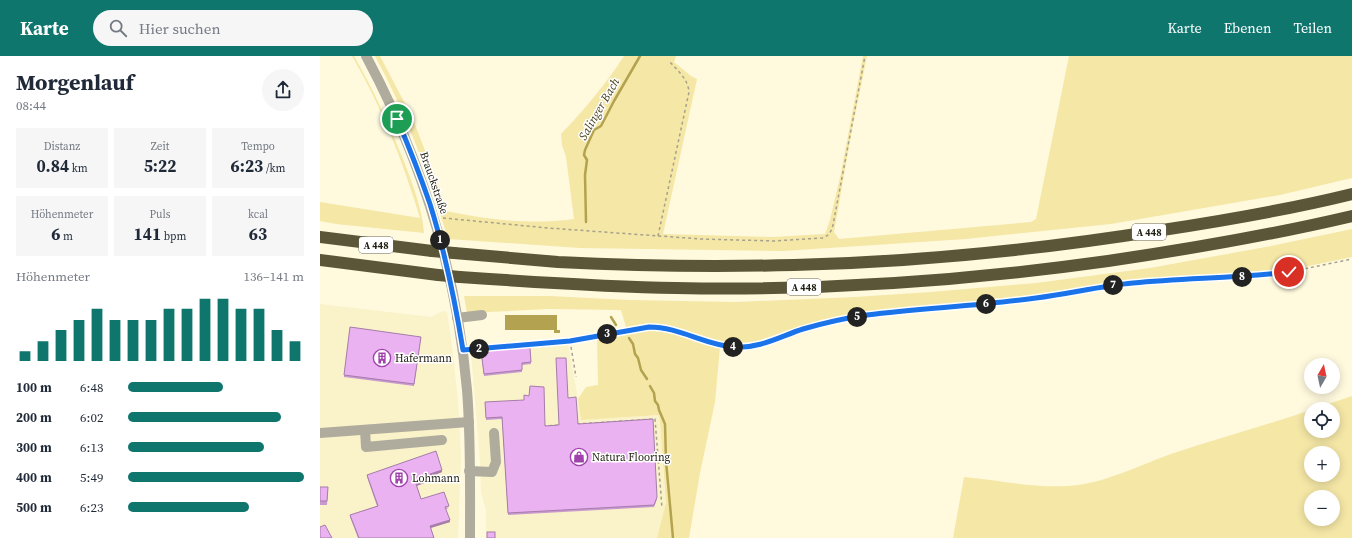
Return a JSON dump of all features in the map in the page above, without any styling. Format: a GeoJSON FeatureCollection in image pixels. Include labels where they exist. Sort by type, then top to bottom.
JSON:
{"type":"FeatureCollection","features":[{"type":"Feature","properties":{"kind":"highway","name":"A 448"},"geometry":{"type":"LineString","coordinates":[[320,237],[432,251],[558,262],[779,265],[887,261],[968,255],[1100,240],[1256,214],[1352,194]]}},
{"type":"Feature","properties":{"kind":"highway","name":"A 448"},"geometry":{"type":"LineString","coordinates":[[320,260],[438,275],[555,284],[678,288],[784,288],[886,284],[968,278],[1159,254],[1268,235],[1352,216]]}},
{"type":"Feature","properties":{"kind":"street","name":"Brauckstraße"},"geometry":{"type":"LineString","coordinates":[[366,56],[397,119],[419,174],[434,218],[457,318],[463,350],[469,422],[470,538]]}},
{"type":"Feature","properties":{"kind":"street"},"geometry":{"type":"LineString","coordinates":[[457,318],[482,315]]}},
{"type":"Feature","properties":{"kind":"street"},"geometry":{"type":"LineString","coordinates":[[320,433],[469,422]]}},
{"type":"Feature","properties":{"kind":"street"},"geometry":{"type":"LineString","coordinates":[[365,430],[366,447],[442,440]]}},
{"type":"Feature","properties":{"kind":"street"},"geometry":{"type":"LineString","coordinates":[[470,471],[492,472],[496,462],[494,433]]}},
{"type":"Feature","properties":{"kind":"path"},"geometry":{"type":"LineString","coordinates":[[434,218],[658,237],[774,241],[822,238],[827,236],[832,231],[834,224],[865,56]]}},
{"type":"Feature","properties":{"kind":"path"},"geometry":{"type":"LineString","coordinates":[[658,237],[689,92],[684,78],[670,62]]}},
{"type":"Feature","properties":{"kind":"path"},"geometry":{"type":"LineString","coordinates":[[463,350],[570,341],[649,327],[662,327],[677,330],[694,337],[734,347],[754,346],[834,320],[867,315],[973,306],[1134,283],[1256,276],[1289,272],[1352,259]]}},
{"type":"Feature","properties":{"kind":"path"},"geometry":{"type":"LineString","coordinates":[[570,341],[576,377]]}},
{"type":"Feature","properties":{"kind":"path"},"geometry":{"type":"LineString","coordinates":[[571,424],[655,419],[662,508]]}},
{"type":"Feature","properties":{"kind":"path"},"geometry":{"type":"LineString","coordinates":[[539,426],[563,424]]}},
{"type":"Feature","properties":{"kind":"shaded area"},"geometry":{"type":"Polygon","coordinates":[[[352,56],[354,56],[361,68],[374,94],[403,159],[419,204],[424,233],[320,221],[320,202],[420,218],[391,135],[373,95],[352,56]]]}},
{"type":"Feature","properties":{"kind":"shaded area"},"geometry":{"type":"Polygon","coordinates":[[[375,56],[380,56],[412,117],[440,189],[446,211],[510,221],[541,222],[574,219],[566,157],[562,145],[561,134],[610,77],[624,56],[676,56],[674,62],[697,79],[663,234],[773,237],[825,234],[830,220],[841,173],[863,56],[867,56],[834,232],[839,239],[1031,222],[1036,219],[1069,56],[1352,56],[1352,178],[1280,195],[1111,224],[966,239],[783,251],[580,248],[448,239],[433,192],[407,123],[387,78],[375,56]]]}},
{"type":"Feature","properties":{"kind":"shaded area"},"geometry":{"type":"Polygon","coordinates":[[[1352,229],[1352,257],[1294,269],[1264,273],[1121,282],[978,303],[888,310],[840,317],[815,323],[776,338],[741,344],[713,341],[677,328],[646,324],[626,327],[621,310],[548,309],[467,313],[464,296],[550,296],[629,300],[736,302],[931,292],[1036,283],[1150,268],[1271,246],[1352,229]]]}},
{"type":"Feature","properties":{"kind":"shaded area"},"geometry":{"type":"Polygon","coordinates":[[[320,304],[431,317],[443,311],[447,312],[458,401],[461,458],[458,538],[320,538],[320,304]]]}},
{"type":"Feature","properties":{"kind":"shaded area"},"geometry":{"type":"Polygon","coordinates":[[[505,315],[557,315],[557,330],[560,330],[560,333],[554,333],[554,330],[505,330],[505,315]]]}},
{"type":"Feature","properties":{"kind":"shaded area"},"geometry":{"type":"Polygon","coordinates":[[[656,328],[720,347],[715,402],[700,473],[689,538],[657,538],[666,503],[659,415],[581,420],[578,399],[586,387],[598,385],[597,337],[656,328]]]}},
{"type":"Feature","properties":{"kind":"shaded area"},"geometry":{"type":"Polygon","coordinates":[[[568,344],[581,420],[659,415],[668,538],[486,538],[486,510],[481,492],[480,460],[471,352],[568,344]]]}},
{"type":"Feature","properties":{"kind":"shaded area"},"geometry":{"type":"Polygon","coordinates":[[[1352,396],[1352,538],[953,538],[964,477],[1041,486],[1067,486],[1095,482],[1108,478],[1174,453],[1304,412],[1304,438],[1340,438],[1340,402],[1334,402],[1352,396]]]}},
{"type":"Feature","properties":{"kind":"building","name":"Hafermann"},"geometry":{"type":"Polygon","coordinates":[[[350,327],[421,337],[414,384],[344,375],[350,327]]]}},
{"type":"Feature","properties":{"kind":"building"},"geometry":{"type":"Polygon","coordinates":[[[520,347],[530,348],[531,362],[522,363],[522,370],[484,374],[481,351],[520,347]]]}},
{"type":"Feature","properties":{"kind":"building","name":"Natura Flooring"},"geometry":{"type":"Polygon","coordinates":[[[556,358],[566,358],[568,398],[576,397],[578,424],[653,419],[657,497],[654,505],[508,513],[502,417],[486,418],[485,402],[524,400],[524,395],[529,396],[530,386],[544,387],[545,426],[559,425],[556,358]]]}},
{"type":"Feature","properties":{"kind":"building"},"geometry":{"type":"Polygon","coordinates":[[[436,451],[442,470],[430,474],[432,478],[416,484],[421,499],[444,492],[449,506],[445,507],[450,520],[430,526],[434,538],[359,538],[350,515],[378,506],[367,475],[436,451]]]}},
{"type":"Feature","properties":{"kind":"building"},"geometry":{"type":"Polygon","coordinates":[[[320,487],[328,487],[327,501],[320,501],[320,487]]]}},
{"type":"Feature","properties":{"kind":"building"},"geometry":{"type":"Polygon","coordinates":[[[325,525],[332,538],[320,538],[320,527],[325,525]]]}},
{"type":"Feature","properties":{"kind":"building"},"geometry":{"type":"Polygon","coordinates":[[[487,532],[495,532],[495,538],[487,538],[487,532]]]}},
{"type":"Feature","properties":{"kind":"waterway","name":"Salinger Bach"},"geometry":{"type":"LineString","coordinates":[[586,222],[585,175],[587,160],[584,155],[585,150],[594,130],[601,126],[640,56]]}},
{"type":"Feature","properties":{"kind":"waterway","name":"Salinger Bach"},"geometry":{"type":"LineString","coordinates":[[611,317],[616,325]]}},
{"type":"Feature","properties":{"kind":"waterway","name":"Salinger Bach"},"geometry":{"type":"LineString","coordinates":[[629,338],[633,344],[641,370],[647,379]]}},
{"type":"Feature","properties":{"kind":"waterway","name":"Salinger Bach"},"geometry":{"type":"LineString","coordinates":[[650,386],[665,424],[666,461],[673,538]]}},
{"type":"Feature","properties":{"kind":"place","name":"Hafermann"},"geometry":{"type":"Point","coordinates":[382,358]}},
{"type":"Feature","properties":{"kind":"place","name":"Natura Flooring"},"geometry":{"type":"Point","coordinates":[579,457]}},
{"type":"Feature","properties":{"kind":"place","name":"Lohmann"},"geometry":{"type":"Point","coordinates":[399,478]}},
{"type":"Feature","properties":{"kind":"route"},"geometry":{"type":"LineString","coordinates":[[397,119],[430,203],[454,298],[463,350],[570,341],[649,327],[662,327],[677,330],[709,342],[734,347],[754,346],[834,320],[867,315],[973,306],[1134,283],[1256,276],[1289,272]]}}]}
